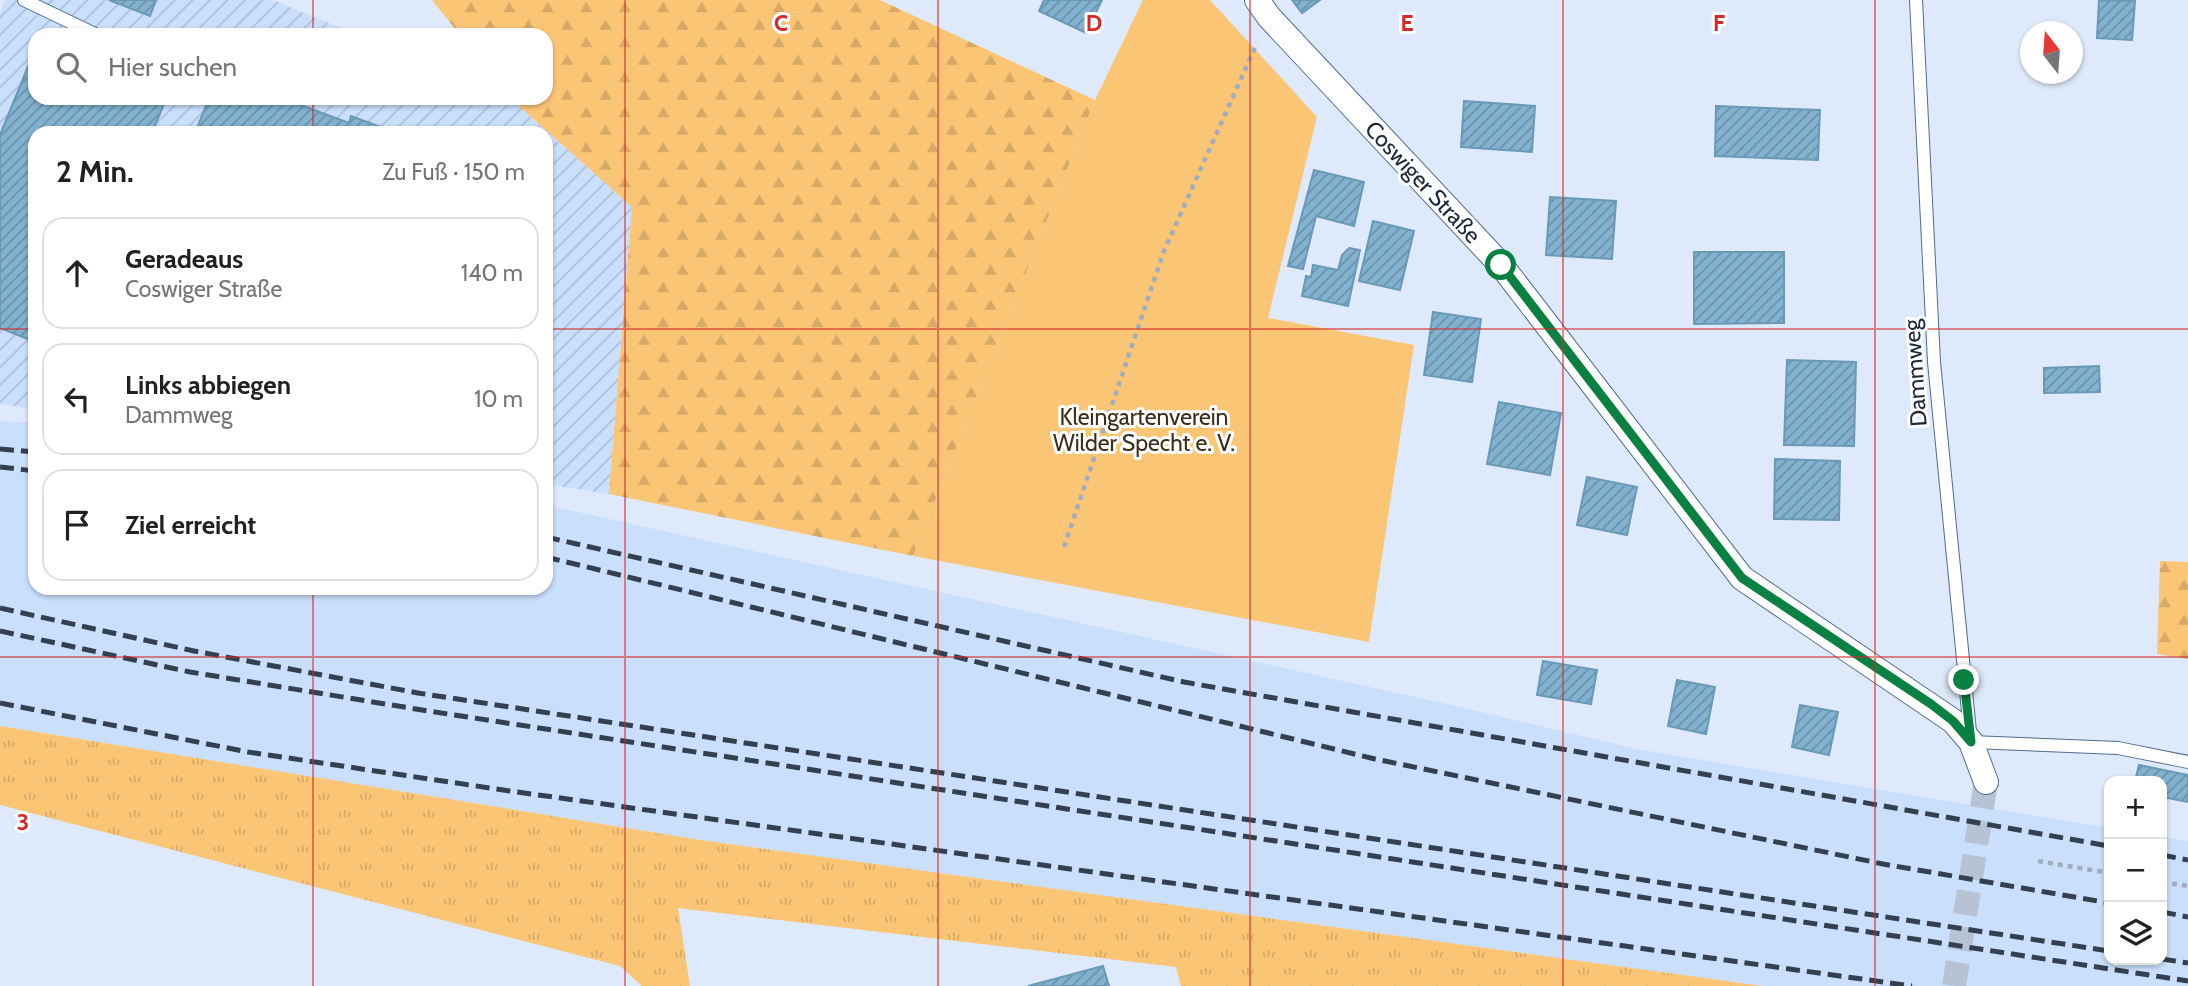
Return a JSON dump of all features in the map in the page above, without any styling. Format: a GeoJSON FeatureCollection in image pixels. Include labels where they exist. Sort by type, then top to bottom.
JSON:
{"type":"FeatureCollection","features":[{"type":"Feature","properties":{"kind":"street","name":"Coswiger Straße"},"geometry":{"type":"LineString","coordinates":[[1263,8],[1501,265],[1742,578],[1953,721],[1971,742],[1986,782]]}},
{"type":"Feature","properties":{"kind":"lane"},"geometry":{"type":"LineString","coordinates":[[24,0],[82,28]]}},
{"type":"Feature","properties":{"kind":"lane","name":"Dammweg"},"geometry":{"type":"LineString","coordinates":[[1916,0],[1934,362],[1971,742]]}},
{"type":"Feature","properties":{"kind":"lane"},"geometry":{"type":"LineString","coordinates":[[1971,742],[2028,747],[2118,748],[2188,762]]}},
{"type":"Feature","properties":{"kind":"path"},"geometry":{"type":"LineString","coordinates":[[1064,547],[1164,251],[1227,105],[1263,8]]}},
{"type":"Feature","properties":{"kind":"path"},"geometry":{"type":"LineString","coordinates":[[2038,860],[2104,872]]}},
{"type":"Feature","properties":{"kind":"path"},"geometry":{"type":"LineString","coordinates":[[2167,883],[2188,886]]}},
{"type":"Feature","properties":{"kind":"shaded area"},"geometry":{"type":"Polygon","coordinates":[[[5,0],[273,0],[341,28],[28,28],[28,105],[518,105],[541,126],[28,126],[28,408],[0,404],[0,13],[5,0]]]}},
{"type":"Feature","properties":{"kind":"shaded area"},"geometry":{"type":"Polygon","coordinates":[[[553,136],[632,207],[609,494],[553,485],[553,136]]]}},
{"type":"Feature","properties":{"kind":"shaded area"},"geometry":{"type":"Polygon","coordinates":[[[0,421],[28,423],[28,595],[553,595],[553,507],[1447,704],[1637,749],[2104,827],[2104,965],[2167,965],[2167,838],[2188,841],[2188,986],[1763,986],[700,840],[0,726],[0,421]]]}},
{"type":"Feature","properties":{"kind":"green space"},"geometry":{"type":"Polygon","coordinates":[[[432,0],[880,0],[1095,100],[913,556],[609,494],[632,207],[553,136],[553,126],[541,126],[518,105],[553,105],[553,28],[454,28],[432,0]]]}},
{"type":"Feature","properties":{"kind":"green space","name":"Kleingartenverein Wilder Specht e. V."},"geometry":{"type":"Polygon","coordinates":[[[1143,0],[1210,0],[1317,117],[1268,318],[1414,345],[1369,642],[913,556],[1095,100],[1143,0]]]}},
{"type":"Feature","properties":{"kind":"green space"},"geometry":{"type":"Polygon","coordinates":[[[2160,561],[2188,562],[2188,659],[2157,654],[2160,561]]]}},
{"type":"Feature","properties":{"kind":"green space"},"geometry":{"type":"Polygon","coordinates":[[[0,726],[700,840],[1763,986],[1181,986],[1176,967],[678,908],[690,986],[642,986],[620,966],[0,805],[0,726]]]}},
{"type":"Feature","properties":{"kind":"building"},"geometry":{"type":"Polygon","coordinates":[[[109,0],[156,0],[150,16],[109,0]]]}},
{"type":"Feature","properties":{"kind":"building"},"geometry":{"type":"Polygon","coordinates":[[[1044,0],[1102,0],[1086,33],[1039,11],[1044,0]]]}},
{"type":"Feature","properties":{"kind":"building"},"geometry":{"type":"Polygon","coordinates":[[[1292,0],[1320,0],[1302,13],[1292,0]]]}},
{"type":"Feature","properties":{"kind":"building"},"geometry":{"type":"Polygon","coordinates":[[[2099,0],[2135,1],[2132,40],[2097,38],[2099,0]]]}},
{"type":"Feature","properties":{"kind":"building"},"geometry":{"type":"Polygon","coordinates":[[[28,67],[28,105],[164,105],[155,126],[28,126],[28,339],[0,328],[0,135],[28,67]]]}},
{"type":"Feature","properties":{"kind":"building"},"geometry":{"type":"Polygon","coordinates":[[[1464,101],[1535,106],[1532,152],[1461,147],[1464,101]]]}},
{"type":"Feature","properties":{"kind":"building"},"geometry":{"type":"Polygon","coordinates":[[[206,105],[301,105],[349,123],[351,116],[378,126],[198,126],[206,105]]]}},
{"type":"Feature","properties":{"kind":"building"},"geometry":{"type":"Polygon","coordinates":[[[1716,106],[1820,110],[1818,160],[1715,156],[1716,106]]]}},
{"type":"Feature","properties":{"kind":"building"},"geometry":{"type":"Polygon","coordinates":[[[1314,170],[1364,182],[1354,226],[1316,216],[1303,269],[1288,266],[1314,170]]]}},
{"type":"Feature","properties":{"kind":"building"},"geometry":{"type":"Polygon","coordinates":[[[1550,197],[1616,201],[1612,259],[1546,255],[1550,197]]]}},
{"type":"Feature","properties":{"kind":"building"},"geometry":{"type":"Polygon","coordinates":[[[1373,221],[1414,231],[1400,290],[1359,281],[1373,221]]]}},
{"type":"Feature","properties":{"kind":"building"},"geometry":{"type":"Polygon","coordinates":[[[1349,248],[1360,250],[1348,306],[1302,296],[1306,276],[1311,277],[1313,265],[1338,270],[1342,255],[1349,248]]]}},
{"type":"Feature","properties":{"kind":"building"},"geometry":{"type":"Polygon","coordinates":[[[1694,252],[1784,252],[1784,323],[1694,324],[1694,252]]]}},
{"type":"Feature","properties":{"kind":"building"},"geometry":{"type":"Polygon","coordinates":[[[1433,312],[1481,319],[1472,382],[1424,375],[1433,312]]]}},
{"type":"Feature","properties":{"kind":"building"},"geometry":{"type":"Polygon","coordinates":[[[1787,360],[1856,362],[1854,446],[1784,445],[1787,360]]]}},
{"type":"Feature","properties":{"kind":"building"},"geometry":{"type":"Polygon","coordinates":[[[2099,366],[2100,392],[2044,393],[2044,368],[2099,366]]]}},
{"type":"Feature","properties":{"kind":"building"},"geometry":{"type":"Polygon","coordinates":[[[1499,402],[1561,413],[1550,475],[1487,464],[1499,402]]]}},
{"type":"Feature","properties":{"kind":"building"},"geometry":{"type":"Polygon","coordinates":[[[1775,459],[1840,461],[1839,520],[1774,519],[1775,459]]]}},
{"type":"Feature","properties":{"kind":"building"},"geometry":{"type":"Polygon","coordinates":[[[1587,477],[1637,487],[1627,535],[1577,525],[1587,477]]]}},
{"type":"Feature","properties":{"kind":"building"},"geometry":{"type":"Polygon","coordinates":[[[1543,661],[1597,670],[1591,704],[1537,695],[1543,661]]]}},
{"type":"Feature","properties":{"kind":"building"},"geometry":{"type":"Polygon","coordinates":[[[1677,680],[1715,687],[1706,734],[1668,726],[1677,680]]]}},
{"type":"Feature","properties":{"kind":"building"},"geometry":{"type":"Polygon","coordinates":[[[1800,705],[1838,712],[1829,755],[1792,747],[1800,705]]]}},
{"type":"Feature","properties":{"kind":"building"},"geometry":{"type":"Polygon","coordinates":[[[2139,765],[2188,775],[2188,802],[2167,798],[2167,776],[2136,776],[2139,765]]]}},
{"type":"Feature","properties":{"kind":"building"},"geometry":{"type":"Polygon","coordinates":[[[1103,966],[1109,986],[1028,986],[1103,966]]]}},
{"type":"Feature","properties":{"kind":"tunnel"},"geometry":{"type":"LineString","coordinates":[[1954,986],[1986,782]]}},
{"type":"Feature","properties":{"kind":"railway"},"geometry":{"type":"LineString","coordinates":[[0,449],[28,451]]}},
{"type":"Feature","properties":{"kind":"railway"},"geometry":{"type":"LineString","coordinates":[[0,467],[28,470]]}},
{"type":"Feature","properties":{"kind":"railway"},"geometry":{"type":"LineString","coordinates":[[553,539],[1184,682],[2104,845]]}},
{"type":"Feature","properties":{"kind":"railway"},"geometry":{"type":"LineString","coordinates":[[553,559],[1375,759],[1883,864],[2104,902]]}},
{"type":"Feature","properties":{"kind":"railway"},"geometry":{"type":"LineString","coordinates":[[0,608],[194,651],[418,693],[2104,950]]}},
{"type":"Feature","properties":{"kind":"railway"},"geometry":{"type":"LineString","coordinates":[[0,631],[190,672],[422,710],[2188,981]]}},
{"type":"Feature","properties":{"kind":"railway"},"geometry":{"type":"LineString","coordinates":[[0,703],[248,752],[510,791],[1912,986]]}},
{"type":"Feature","properties":{"kind":"railway"},"geometry":{"type":"LineString","coordinates":[[2167,856],[2188,860]]}},
{"type":"Feature","properties":{"kind":"railway"},"geometry":{"type":"LineString","coordinates":[[2167,913],[2188,917]]}},
{"type":"Feature","properties":{"kind":"railway"},"geometry":{"type":"LineString","coordinates":[[2167,960],[2188,963]]}},
{"type":"Feature","properties":{"kind":"route"},"geometry":{"type":"LineString","coordinates":[[1501,265],[1742,578],[1931,704],[1953,721],[1971,742],[1964,680]]}}]}
